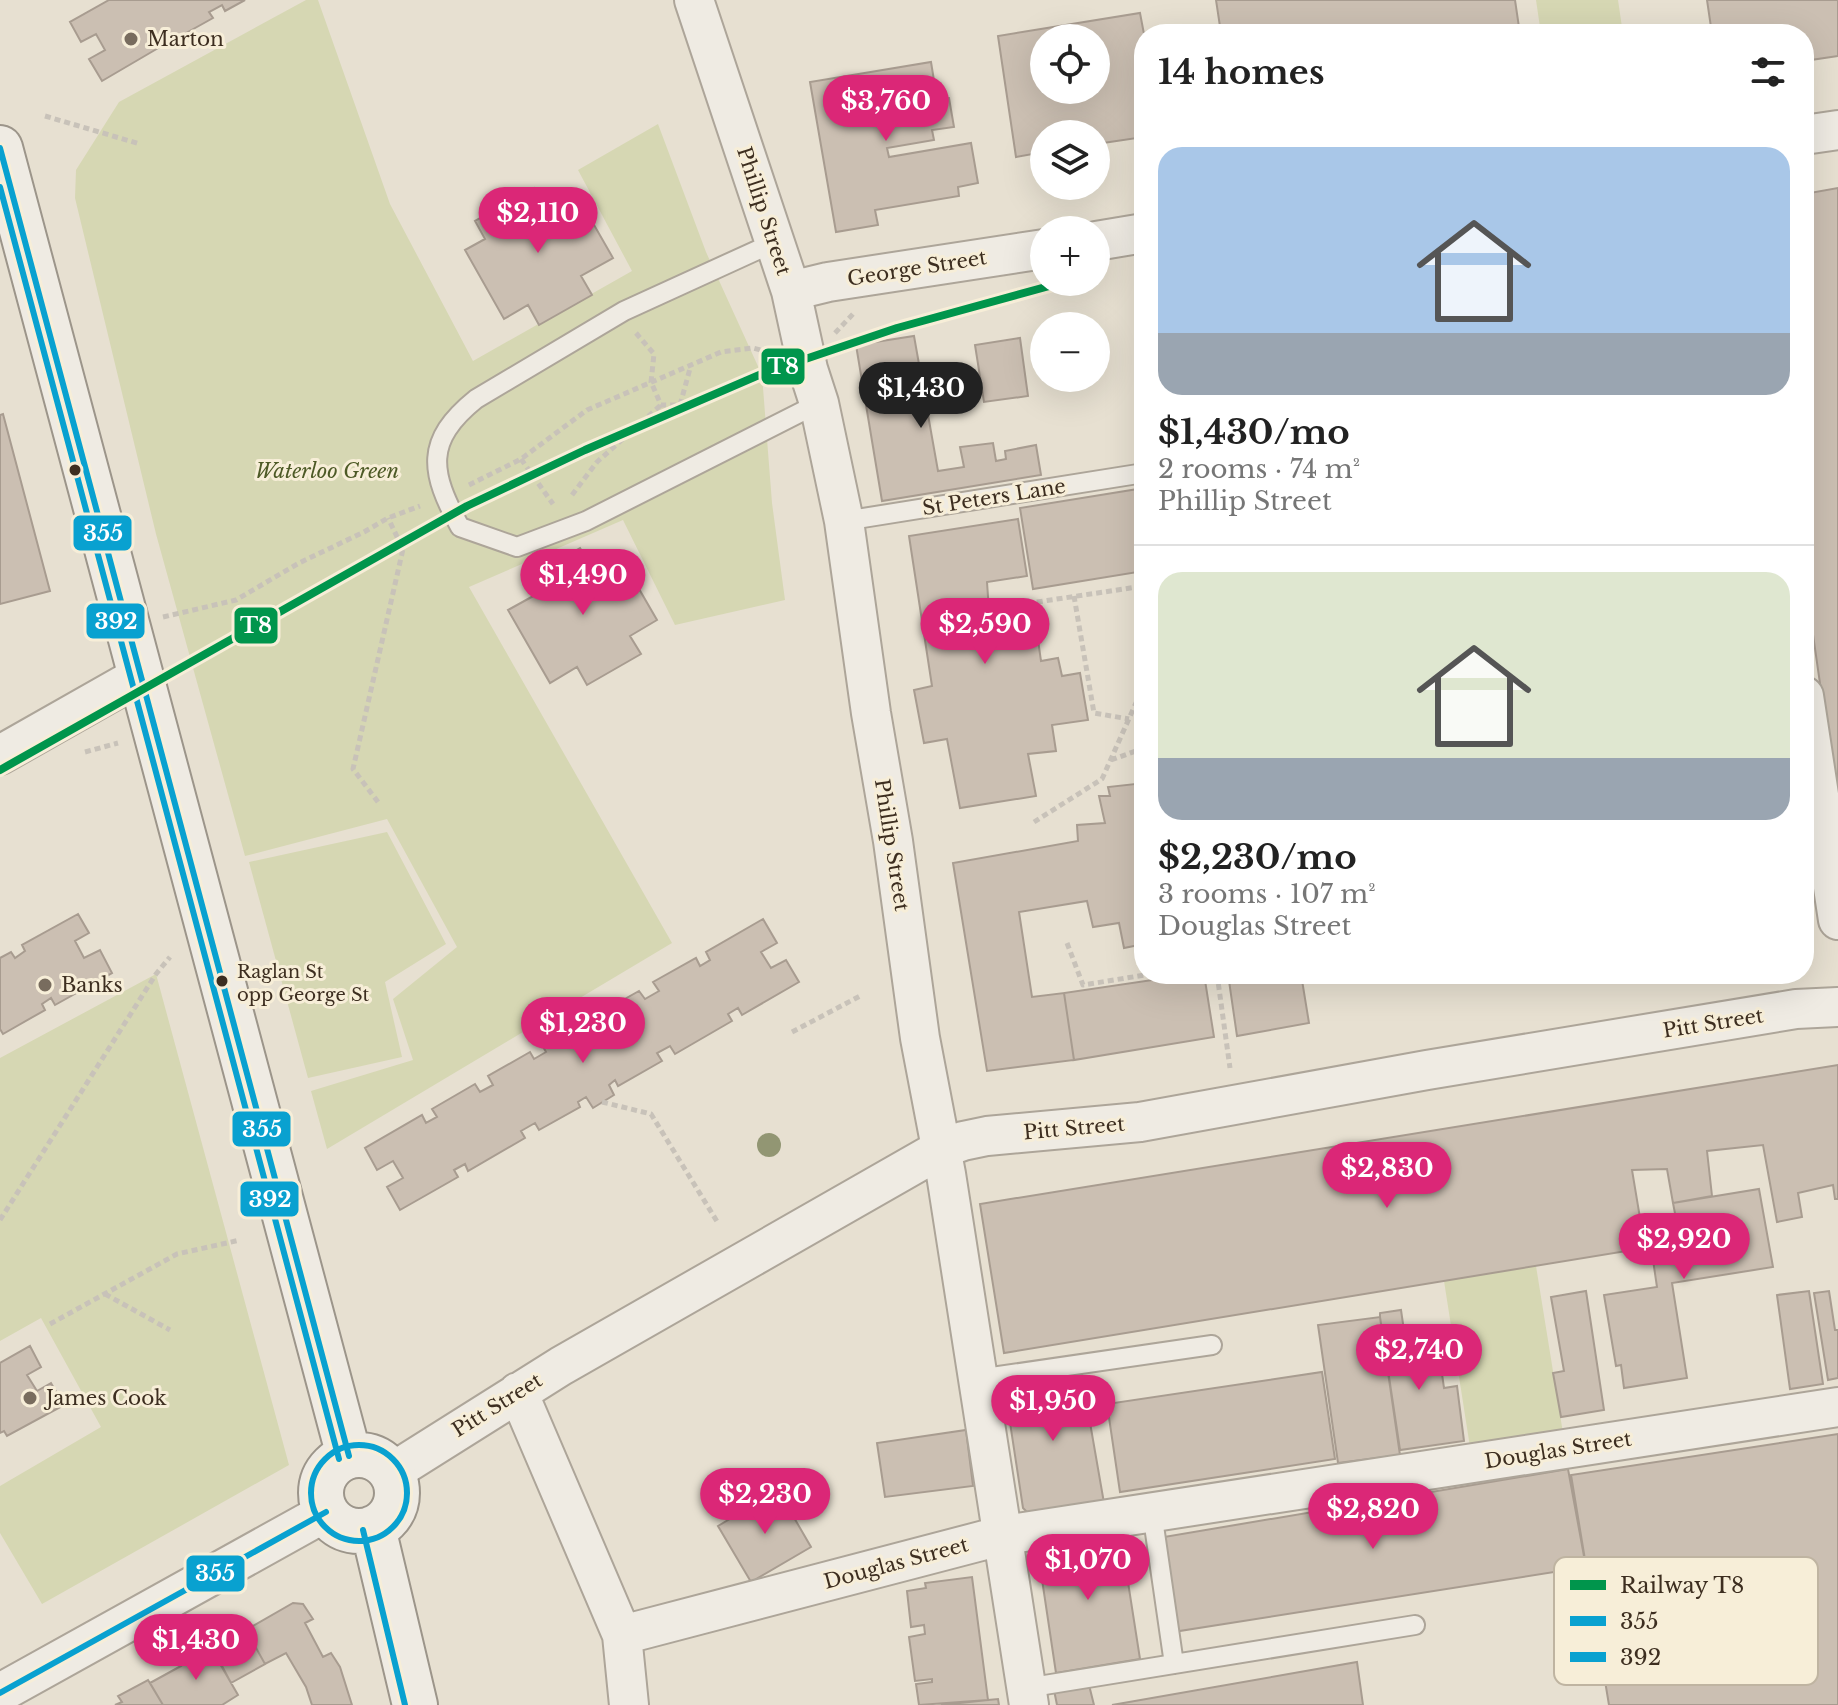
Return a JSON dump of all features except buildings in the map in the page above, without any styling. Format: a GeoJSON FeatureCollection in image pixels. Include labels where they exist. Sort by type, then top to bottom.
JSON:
{"type":"FeatureCollection","features":[{"type":"Feature","properties":{"kind":"street","name":"Phillip Street"},"geometry":{"type":"LineString","coordinates":[[694,0],[791,291],[844,521],[920,1038],[941,1149],[1028,1697]]}},
{"type":"Feature","properties":{"kind":"street"},"geometry":{"type":"LineString","coordinates":[[1814,134],[1838,130]]}},
{"type":"Feature","properties":{"kind":"street"},"geometry":{"type":"LineString","coordinates":[[0,148],[349,1456]]}},
{"type":"Feature","properties":{"kind":"street"},"geometry":{"type":"LineString","coordinates":[[1110,239],[1134,235]]}},
{"type":"Feature","properties":{"kind":"street","name":"George Street"},"geometry":{"type":"LineString","coordinates":[[791,291],[828,282],[1030,251]]}},
{"type":"Feature","properties":{"kind":"street"},"geometry":{"type":"LineString","coordinates":[[0,755],[141,675]]}},
{"type":"Feature","properties":{"kind":"street"},"geometry":{"type":"LineString","coordinates":[[1814,762],[1838,920]]}},
{"type":"Feature","properties":{"kind":"street","name":"Pitt Street"},"geometry":{"type":"LineString","coordinates":[[391,1473],[518,1392],[941,1149],[963,1141],[987,1136],[1140,1122],[1781,1011],[1838,1007]]}},
{"type":"Feature","properties":{"kind":"street"},"geometry":{"type":"LineString","coordinates":[[518,1392],[622,1635],[629,1705]]}},
{"type":"Feature","properties":{"kind":"street","name":"Douglas Street"},"geometry":{"type":"LineString","coordinates":[[622,1635],[1004,1535],[1838,1407]]}},
{"type":"Feature","properties":{"kind":"street"},"geometry":{"type":"LineString","coordinates":[[361,1454],[373,1457],[391,1473],[396,1486],[392,1511],[373,1528],[351,1530],[342,1527],[326,1512],[322,1501],[323,1478],[338,1460],[349,1456],[361,1454]]}},
{"type":"Feature","properties":{"kind":"street"},"geometry":{"type":"LineString","coordinates":[[0,1693],[326,1512]]}},
{"type":"Feature","properties":{"kind":"street"},"geometry":{"type":"LineString","coordinates":[[373,1528],[415,1705]]}},
{"type":"Feature","properties":{"kind":"lane"},"geometry":{"type":"LineString","coordinates":[[775,242],[624,311],[476,399],[454,417],[443,435],[436,456],[444,497],[460,527],[517,547],[586,521],[819,403]]}},
{"type":"Feature","properties":{"kind":"lane","name":"St Peters Lane"},"geometry":{"type":"LineString","coordinates":[[844,521],[1134,475]]}},
{"type":"Feature","properties":{"kind":"lane"},"geometry":{"type":"LineString","coordinates":[[978,1379],[1212,1345]]}},
{"type":"Feature","properties":{"kind":"lane"},"geometry":{"type":"LineString","coordinates":[[1152,1512],[1174,1664]]}},
{"type":"Feature","properties":{"kind":"lane"},"geometry":{"type":"LineString","coordinates":[[1028,1697],[1174,1664],[1415,1625]]}},
{"type":"Feature","properties":{"kind":"path"},"geometry":{"type":"LineString","coordinates":[[45,116],[140,144]]}},
{"type":"Feature","properties":{"kind":"path"},"geometry":{"type":"LineString","coordinates":[[624,311],[631,328],[654,354],[651,382],[661,405]]}},
{"type":"Feature","properties":{"kind":"path"},"geometry":{"type":"LineString","coordinates":[[753,348],[771,352]]}},
{"type":"Feature","properties":{"kind":"path"},"geometry":{"type":"LineString","coordinates":[[521,459],[551,505],[575,494],[597,462],[661,405],[680,405],[691,364]]}},
{"type":"Feature","properties":{"kind":"path"},"geometry":{"type":"LineString","coordinates":[[378,802],[353,769],[403,549],[388,518]]}},
{"type":"Feature","properties":{"kind":"path"},"geometry":{"type":"LineString","coordinates":[[1017,605],[1134,587]]}},
{"type":"Feature","properties":{"kind":"path"},"geometry":{"type":"LineString","coordinates":[[1074,596],[1094,713],[1129,719]]}},
{"type":"Feature","properties":{"kind":"path"},"geometry":{"type":"LineString","coordinates":[[1034,822],[1102,779],[1134,708]]}},
{"type":"Feature","properties":{"kind":"path"},"geometry":{"type":"LineString","coordinates":[[78,754],[157,736]]}},
{"type":"Feature","properties":{"kind":"path"},"geometry":{"type":"LineString","coordinates":[[1111,760],[1134,752]]}},
{"type":"Feature","properties":{"kind":"path"},"geometry":{"type":"LineString","coordinates":[[1067,943],[1083,985],[1134,977]]}},
{"type":"Feature","properties":{"kind":"path"},"geometry":{"type":"LineString","coordinates":[[0,1220],[156,974],[170,957]]}},
{"type":"Feature","properties":{"kind":"path"},"geometry":{"type":"LineString","coordinates":[[1218,984],[1235,1105]]}},
{"type":"Feature","properties":{"kind":"path"},"geometry":{"type":"LineString","coordinates":[[792,1032],[860,996]]}},
{"type":"Feature","properties":{"kind":"path"},"geometry":{"type":"LineString","coordinates":[[602,1102],[651,1114],[718,1223]]}},
{"type":"Feature","properties":{"kind":"path"},"geometry":{"type":"LineString","coordinates":[[50,1324],[177,1254],[240,1240]]}},
{"type":"Feature","properties":{"kind":"path"},"geometry":{"type":"LineString","coordinates":[[105,1294],[170,1330]]}},
{"type":"Feature","properties":{"kind":"green space","name":"Waterloo Green"},"geometry":{"type":"Polygon","coordinates":[[[306,0],[318,0],[390,204],[473,361],[632,271],[578,170],[658,124],[706,252],[762,375],[772,503],[785,600],[675,625],[623,520],[469,587],[672,943],[327,1149],[311,1091],[413,1060],[393,999],[457,947],[387,819],[245,856],[156,534],[75,198],[76,170],[119,102],[306,0]]]}},
{"type":"Feature","properties":{"kind":"green space"},"geometry":{"type":"Polygon","coordinates":[[[1536,0],[1618,0],[1622,24],[1540,24],[1536,0]]]}},
{"type":"Feature","properties":{"kind":"green space"},"geometry":{"type":"Polygon","coordinates":[[[387,832],[446,944],[385,982],[402,1057],[308,1078],[249,862],[387,832]]]}},
{"type":"Feature","properties":{"kind":"green space"},"geometry":{"type":"Polygon","coordinates":[[[156,974],[289,1465],[42,1604],[0,1533],[0,1486],[101,1427],[41,1318],[0,1341],[0,1058],[156,974]]]}},
{"type":"Feature","properties":{"kind":"green space"},"geometry":{"type":"Polygon","coordinates":[[[1536,1266],[1563,1433],[1470,1447],[1444,1281],[1536,1266]]]}},
{"type":"Feature","properties":{"kind":"rail line","name":"T8"},"geometry":{"type":"LineString","coordinates":[[0,770],[467,506],[585,450],[764,373],[897,328],[1030,291]]}},
{"type":"Feature","properties":{"kind":"transit line","name":"355"},"geometry":{"type":"LineString","coordinates":[[0,148],[349,1456]]}},
{"type":"Feature","properties":{"kind":"transit line","name":"392"},"geometry":{"type":"LineString","coordinates":[[0,187],[339,1459]]}},
{"type":"Feature","properties":{"kind":"transit line","name":"392"},"geometry":{"type":"LineString","coordinates":[[359,1445],[377,1449],[393,1459],[403,1475],[407,1493],[403,1511],[393,1527],[377,1537],[359,1541],[341,1537],[325,1527],[315,1511],[311,1493],[315,1475],[325,1459],[341,1449],[359,1445]]}},
{"type":"Feature","properties":{"kind":"transit line","name":"355"},"geometry":{"type":"LineString","coordinates":[[0,1693],[326,1512]]}},
{"type":"Feature","properties":{"kind":"transit line","name":"392"},"geometry":{"type":"LineString","coordinates":[[363,1530],[405,1705]]}},
{"type":"Feature","properties":{"kind":"place","name":"Marton"},"geometry":{"type":"Point","coordinates":[131,39]}},
{"type":"Feature","properties":{"kind":"place","name":"Raglan St opp George St"},"geometry":{"type":"Point","coordinates":[222,981]}},
{"type":"Feature","properties":{"kind":"place","name":"Banks"},"geometry":{"type":"Point","coordinates":[45,985]}},
{"type":"Feature","properties":{"kind":"place","name":"James Cook"},"geometry":{"type":"Point","coordinates":[30,1398]}}]}
